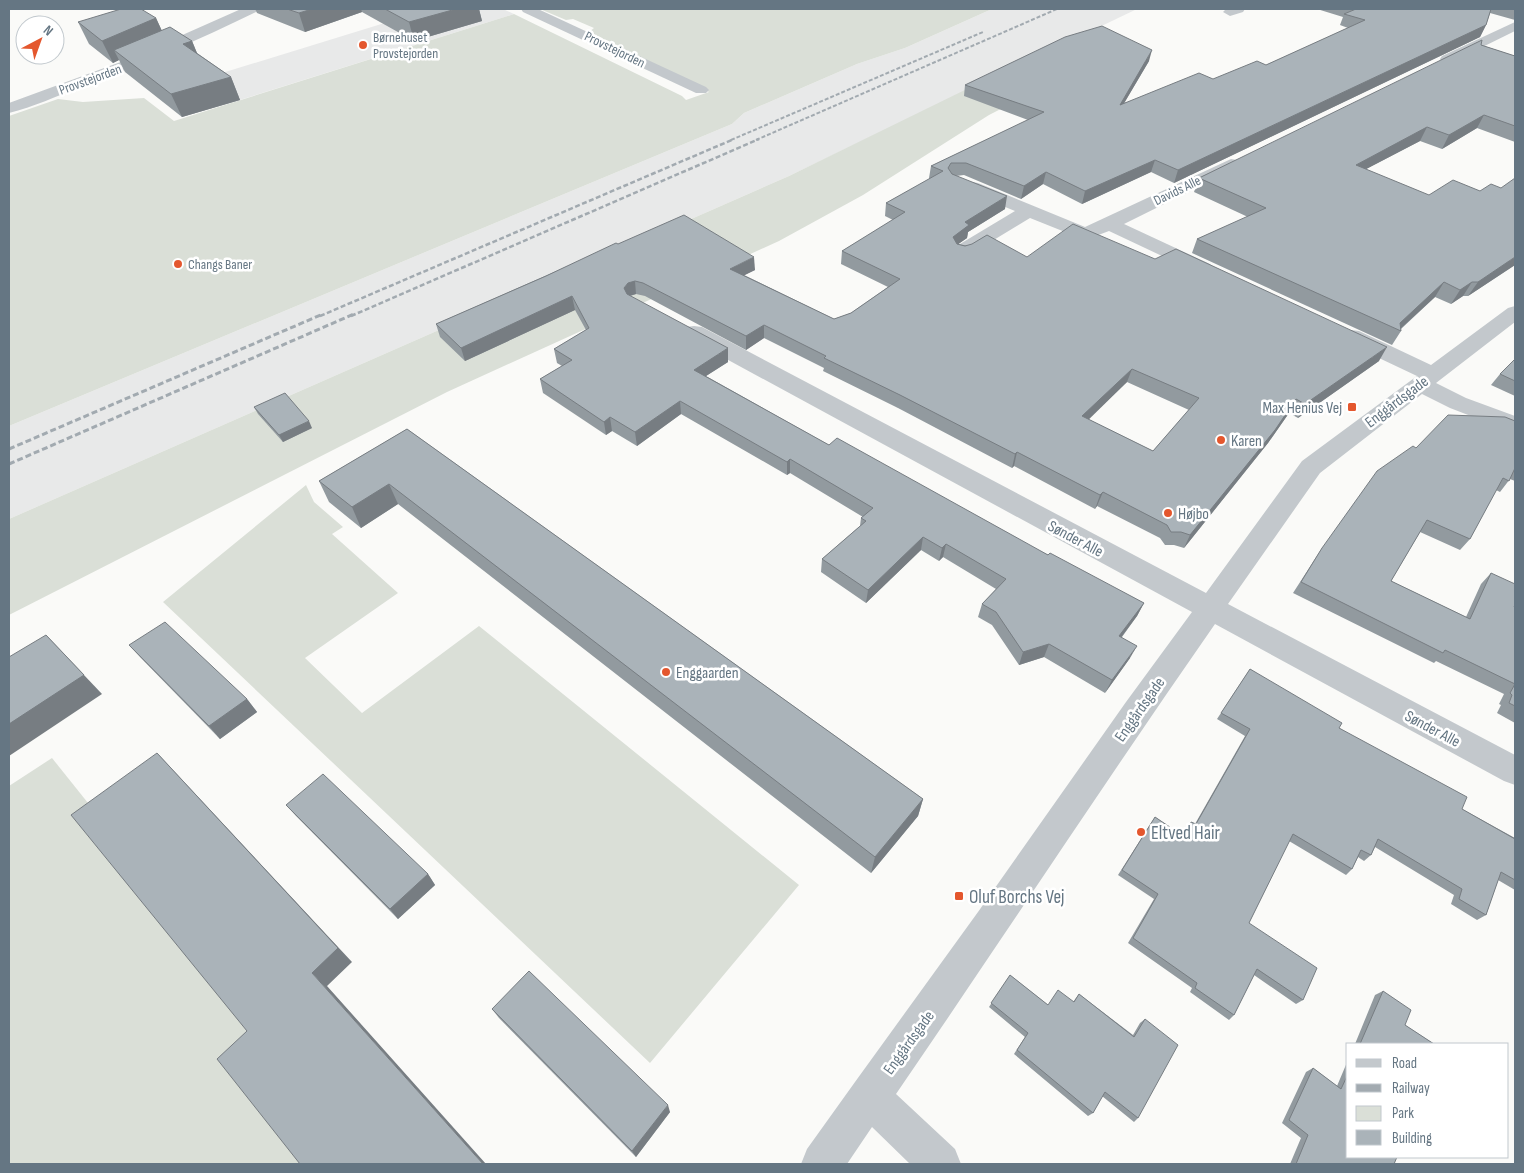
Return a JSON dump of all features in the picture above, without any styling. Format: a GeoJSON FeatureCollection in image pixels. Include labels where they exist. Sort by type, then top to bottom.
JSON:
{"type":"FeatureCollection","features":[{"type":"Feature","properties":{"kind":"street","name":"Provstejorden"},"geometry":{"type":"LineString","coordinates":[[9,108],[167,49],[251,9]]}},
{"type":"Feature","properties":{"kind":"street","name":"Provstejorden"},"geometry":{"type":"LineString","coordinates":[[528,9],[701,90]]}},
{"type":"Feature","properties":{"kind":"street"},"geometry":{"type":"LineString","coordinates":[[1431,67],[1515,26]]}},
{"type":"Feature","properties":{"kind":"street","name":"Davids Alle"},"geometry":{"type":"LineString","coordinates":[[957,181],[1085,234],[1243,158]]}},
{"type":"Feature","properties":{"kind":"street"},"geometry":{"type":"LineString","coordinates":[[962,251],[1030,210]]}},
{"type":"Feature","properties":{"kind":"street"},"geometry":{"type":"LineString","coordinates":[[1109,224],[1217,274]]}},
{"type":"Feature","properties":{"kind":"street","name":"Enggårdsgade"},"geometry":{"type":"LineString","coordinates":[[822,1164],[986,933],[1137,710],[1311,467],[1515,312]]}},
{"type":"Feature","properties":{"kind":"street","name":"Sønder Alle"},"geometry":{"type":"LineString","coordinates":[[678,324],[1515,772]]}},
{"type":"Feature","properties":{"kind":"street"},"geometry":{"type":"LineString","coordinates":[[1334,328],[1425,379],[1458,403],[1515,425]]}},
{"type":"Feature","properties":{"kind":"street"},"geometry":{"type":"LineString","coordinates":[[869,1096],[940,1164]]}},
{"type":"Feature","properties":{"kind":"shaded area","name":"Børnehuset Provstejorden"},"geometry":{"type":"Polygon","coordinates":[[[430,9],[503,9],[514,14],[240,100],[209,77],[430,9]]]}},
{"type":"Feature","properties":{"kind":"shaded area"},"geometry":{"type":"Polygon","coordinates":[[[992,9],[1137,9],[789,176],[9,519],[9,426],[732,124],[744,113],[857,64],[905,48],[992,9]]]}},
{"type":"Feature","properties":{"kind":"green space","name":"Changs Baner"},"geometry":{"type":"Polygon","coordinates":[[[540,9],[992,9],[905,48],[857,64],[744,113],[732,124],[9,426],[9,116],[58,99],[83,102],[144,98],[174,121],[514,14],[682,96],[686,100],[709,92],[589,32],[594,28],[573,19],[566,20],[540,9]]]}},
{"type":"Feature","properties":{"kind":"green space"},"geometry":{"type":"Polygon","coordinates":[[[1055,46],[1052,83],[989,115],[863,195],[779,241],[447,392],[9,615],[9,519],[789,176],[1055,46]]]}},
{"type":"Feature","properties":{"kind":"green space"},"geometry":{"type":"Polygon","coordinates":[[[306,485],[314,502],[343,527],[332,534],[398,593],[305,658],[362,713],[479,626],[799,885],[650,1063],[163,602],[306,485]]]}},
{"type":"Feature","properties":{"kind":"green space"},"geometry":{"type":"Polygon","coordinates":[[[52,758],[104,823],[265,1043],[311,1164],[9,1164],[9,786],[52,758]]]}},
{"type":"Feature","properties":{"kind":"building"},"geometry":{"type":"Polygon","coordinates":[[[121,9],[141,9],[156,18],[102,41],[78,22],[121,9]]]}},
{"type":"Feature","properties":{"kind":"building"},"geometry":{"type":"Polygon","coordinates":[[[287,9],[312,9],[299,13],[287,9]]]}},
{"type":"Feature","properties":{"kind":"building"},"geometry":{"type":"Polygon","coordinates":[[[385,9],[456,9],[409,22],[385,9]]]}},
{"type":"Feature","properties":{"kind":"building"},"geometry":{"type":"Polygon","coordinates":[[[1356,9],[1491,9],[1486,25],[1178,170],[1155,160],[1085,191],[1046,172],[1024,186],[966,163],[951,163],[948,168],[952,174],[1007,196],[965,222],[969,225],[953,237],[957,244],[965,246],[972,244],[987,235],[1027,257],[1073,224],[1155,259],[1176,249],[1387,347],[1305,404],[1296,399],[1275,430],[1190,535],[1181,532],[1171,532],[1167,525],[1103,492],[1100,495],[1017,452],[1015,454],[824,358],[826,356],[764,325],[746,336],[643,283],[635,281],[628,283],[624,288],[627,294],[728,348],[694,370],[829,445],[837,438],[1048,555],[1050,553],[1144,603],[1119,636],[1137,646],[1112,680],[1049,644],[1023,652],[996,612],[982,604],[1006,579],[946,544],[942,548],[923,537],[868,590],[822,559],[866,521],[861,518],[873,508],[790,459],[787,462],[680,401],[635,432],[610,417],[604,422],[540,379],[572,360],[554,349],[589,328],[572,296],[461,348],[436,324],[616,243],[618,244],[684,215],[754,257],[730,269],[834,319],[851,313],[900,279],[842,251],[905,212],[886,203],[943,171],[931,166],[1044,112],[965,85],[1065,37],[1102,26],[1152,50],[1120,105],[1199,73],[1213,79],[1257,61],[1266,65],[1365,20],[1344,14],[1356,9]],[[1132,369],[1082,416],[1153,451],[1199,398],[1132,369]]]}},
{"type":"Feature","properties":{"kind":"building"},"geometry":{"type":"Polygon","coordinates":[[[170,27],[192,41],[183,44],[231,77],[171,94],[114,50],[170,27]]]}},
{"type":"Feature","properties":{"kind":"building"},"geometry":{"type":"Polygon","coordinates":[[[1482,40],[1481,45],[1515,56],[1515,126],[1484,115],[1449,135],[1427,127],[1356,165],[1429,195],[1453,180],[1480,191],[1491,184],[1501,188],[1515,178],[1515,257],[1478,282],[1472,282],[1460,290],[1444,282],[1400,323],[1401,331],[1197,239],[1266,208],[1199,178],[1482,40]]]}},
{"type":"Feature","properties":{"kind":"building"},"geometry":{"type":"Polygon","coordinates":[[[1515,359],[1515,381],[1500,374],[1515,359]]]}},
{"type":"Feature","properties":{"kind":"building"},"geometry":{"type":"Polygon","coordinates":[[[285,393],[309,421],[279,435],[254,407],[285,393]]]}},
{"type":"Feature","properties":{"kind":"building"},"geometry":{"type":"Polygon","coordinates":[[[1448,415],[1505,417],[1515,421],[1515,468],[1509,481],[1503,478],[1470,539],[1427,520],[1391,581],[1470,619],[1491,573],[1515,584],[1515,684],[1445,650],[1443,653],[1301,582],[1322,548],[1377,471],[1413,446],[1416,448],[1448,415]]]}},
{"type":"Feature","properties":{"kind":"building","name":"Enggaarden"},"geometry":{"type":"Polygon","coordinates":[[[407,429],[923,799],[875,857],[389,484],[352,507],[319,481],[407,429]]]}},
{"type":"Feature","properties":{"kind":"building"},"geometry":{"type":"Polygon","coordinates":[[[165,622],[247,699],[209,726],[129,645],[165,622]]]}},
{"type":"Feature","properties":{"kind":"building"},"geometry":{"type":"Polygon","coordinates":[[[46,635],[84,675],[9,724],[9,657],[46,635]]]}},
{"type":"Feature","properties":{"kind":"building"},"geometry":{"type":"Polygon","coordinates":[[[1250,669],[1342,723],[1339,728],[1467,797],[1462,809],[1515,839],[1515,880],[1501,872],[1486,915],[1459,899],[1462,889],[1378,839],[1371,855],[1361,850],[1352,869],[1293,834],[1249,923],[1317,968],[1303,1000],[1257,969],[1234,1015],[1195,988],[1197,983],[1133,938],[1158,894],[1122,870],[1155,817],[1183,836],[1191,822],[1196,824],[1250,729],[1221,713],[1250,669]]]}},
{"type":"Feature","properties":{"kind":"building"},"geometry":{"type":"Polygon","coordinates":[[[1515,684],[1515,706],[1509,703],[1512,695],[1510,693],[1515,684]]]}},
{"type":"Feature","properties":{"kind":"building"},"geometry":{"type":"Polygon","coordinates":[[[157,753],[338,948],[312,973],[483,1164],[300,1164],[217,1059],[247,1031],[71,815],[157,753]]]}},
{"type":"Feature","properties":{"kind":"building"},"geometry":{"type":"Polygon","coordinates":[[[323,774],[428,874],[390,909],[286,805],[323,774]]]}},
{"type":"Feature","properties":{"kind":"building"},"geometry":{"type":"Polygon","coordinates":[[[529,971],[668,1105],[632,1151],[492,1009],[529,971]]]}},
{"type":"Feature","properties":{"kind":"building"},"geometry":{"type":"Polygon","coordinates":[[[1010,975],[1048,1005],[1058,990],[1074,1002],[1079,994],[1134,1037],[1145,1019],[1178,1045],[1138,1118],[1105,1092],[1093,1113],[1017,1050],[1028,1033],[991,1003],[1010,975]]]}},
{"type":"Feature","properties":{"kind":"building"},"geometry":{"type":"Polygon","coordinates":[[[1383,991],[1411,1010],[1405,1025],[1432,1043],[1360,1043],[1383,991]]]}},
{"type":"Feature","properties":{"kind":"building"},"geometry":{"type":"Polygon","coordinates":[[[1313,1068],[1341,1089],[1346,1078],[1346,1158],[1397,1158],[1394,1164],[1296,1164],[1308,1135],[1289,1120],[1313,1068]]]}},
{"type":"Feature","properties":{"kind":"railway"},"geometry":{"type":"LineString","coordinates":[[756,140],[1057,9]]}},
{"type":"Feature","properties":{"kind":"railway"},"geometry":{"type":"LineString","coordinates":[[731,140],[983,32]]}},
{"type":"Feature","properties":{"kind":"railway"},"geometry":{"type":"LineString","coordinates":[[320,316],[734,139]]}},
{"type":"Feature","properties":{"kind":"railway"},"geometry":{"type":"LineString","coordinates":[[351,316],[759,139]]}},
{"type":"Feature","properties":{"kind":"railway"},"geometry":{"type":"LineString","coordinates":[[9,449],[323,314]]}},
{"type":"Feature","properties":{"kind":"railway"},"geometry":{"type":"LineString","coordinates":[[9,464],[354,314]]}},
{"type":"Feature","properties":{"kind":"place","name":"Børnehuset Provstejorden"},"geometry":{"type":"Point","coordinates":[363,45]}},
{"type":"Feature","properties":{"kind":"place","name":"Changs Baner"},"geometry":{"type":"Point","coordinates":[178,264]}},
{"type":"Feature","properties":{"kind":"place","name":"Max Henius Vej"},"geometry":{"type":"Point","coordinates":[1352,407]}},
{"type":"Feature","properties":{"kind":"place","name":"Karen"},"geometry":{"type":"Point","coordinates":[1221,440]}},
{"type":"Feature","properties":{"kind":"place","name":"Højbo"},"geometry":{"type":"Point","coordinates":[1168,513]}},
{"type":"Feature","properties":{"kind":"place","name":"Enggaarden"},"geometry":{"type":"Point","coordinates":[666,672]}},
{"type":"Feature","properties":{"kind":"place","name":"Eltved Hair"},"geometry":{"type":"Point","coordinates":[1141,832]}},
{"type":"Feature","properties":{"kind":"place","name":"Oluf Borchs Vej"},"geometry":{"type":"Point","coordinates":[959,896]}}]}
